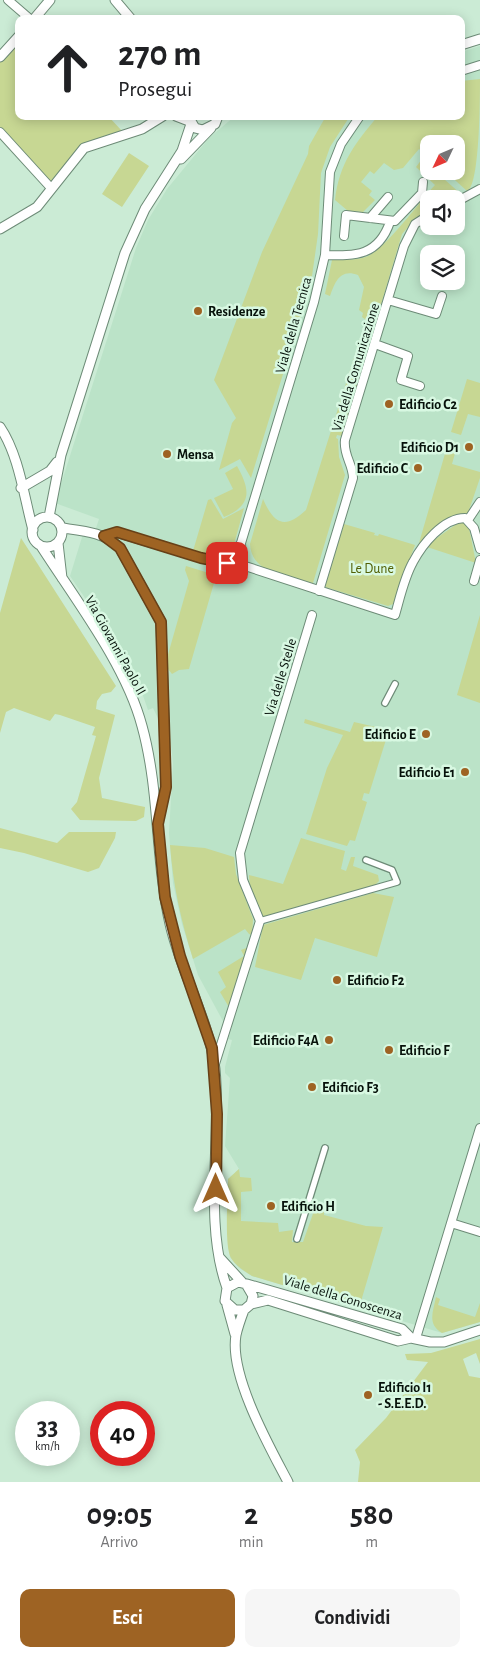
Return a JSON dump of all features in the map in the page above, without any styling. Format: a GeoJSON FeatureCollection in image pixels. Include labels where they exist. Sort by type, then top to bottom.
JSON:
{"type":"FeatureCollection","features":[{"type":"Feature","properties":{"kind":"street"},"geometry":{"type":"LineString","coordinates":[[8,0],[25,15]]}},
{"type":"Feature","properties":{"kind":"street"},"geometry":{"type":"LineString","coordinates":[[37,15],[50,0]]}},
{"type":"Feature","properties":{"kind":"street"},"geometry":{"type":"LineString","coordinates":[[115,0],[128,15]]}},
{"type":"Feature","properties":{"kind":"street"},"geometry":{"type":"LineString","coordinates":[[465,44],[480,39]]}},
{"type":"Feature","properties":{"kind":"street"},"geometry":{"type":"LineString","coordinates":[[0,57],[15,40]]}},
{"type":"Feature","properties":{"kind":"street"},"geometry":{"type":"LineString","coordinates":[[465,70],[480,66]]}},
{"type":"Feature","properties":{"kind":"street"},"geometry":{"type":"LineString","coordinates":[[465,70],[480,70]]}},
{"type":"Feature","properties":{"kind":"street"},"geometry":{"type":"LineString","coordinates":[[0,230],[37,207],[84,148],[142,129],[158,120]]}},
{"type":"Feature","properties":{"kind":"street"},"geometry":{"type":"LineString","coordinates":[[49,517],[61,455],[125,252],[145,209],[182,151],[189,120],[203,130],[217,120]]}},
{"type":"Feature","properties":{"kind":"street"},"geometry":{"type":"LineString","coordinates":[[170,170],[217,120]]}},
{"type":"Feature","properties":{"kind":"street","name":"Viale della Tecnica"},"geometry":{"type":"LineString","coordinates":[[242,562],[242,543],[314,302],[326,255],[330,172],[341,144],[357,120]]}},
{"type":"Feature","properties":{"kind":"street"},"geometry":{"type":"LineString","coordinates":[[0,132],[52,188]]}},
{"type":"Feature","properties":{"kind":"street"},"geometry":{"type":"LineString","coordinates":[[344,236],[346,215],[390,222],[399,220],[422,193],[422,182]]}},
{"type":"Feature","properties":{"kind":"street"},"geometry":{"type":"LineString","coordinates":[[465,198],[480,190]]}},
{"type":"Feature","properties":{"kind":"street"},"geometry":{"type":"LineString","coordinates":[[370,218],[388,197]]}},
{"type":"Feature","properties":{"kind":"street","name":"Via della Comunicazione"},"geometry":{"type":"LineString","coordinates":[[319,590],[353,478],[353,467],[344,449],[345,440],[411,230],[420,220]]}},
{"type":"Feature","properties":{"kind":"street"},"geometry":{"type":"LineString","coordinates":[[326,255],[355,256],[365,252],[380,240],[390,222]]}},
{"type":"Feature","properties":{"kind":"street"},"geometry":{"type":"LineString","coordinates":[[388,300],[436,314],[442,296]]}},
{"type":"Feature","properties":{"kind":"street"},"geometry":{"type":"LineString","coordinates":[[375,344],[408,356],[401,380],[420,386]]}},
{"type":"Feature","properties":{"kind":"street"},"geometry":{"type":"LineString","coordinates":[[0,428],[11,443],[34,539],[41,546],[50,547],[58,543],[62,537],[62,528],[57,521],[49,517],[36,522],[32,530]]}},
{"type":"Feature","properties":{"kind":"street"},"geometry":{"type":"LineString","coordinates":[[21,488],[50,471],[61,455]]}},
{"type":"Feature","properties":{"kind":"street"},"geometry":{"type":"LineString","coordinates":[[468,520],[480,502]]}},
{"type":"Feature","properties":{"kind":"street"},"geometry":{"type":"LineString","coordinates":[[232,554],[238,555],[242,562],[395,615],[412,563],[432,536],[453,521],[463,518],[468,520],[474,528],[480,549]]}},
{"type":"Feature","properties":{"kind":"street"},"geometry":{"type":"LineString","coordinates":[[62,528],[104,536],[120,548],[161,622],[166,787],[158,824]]}},
{"type":"Feature","properties":{"kind":"street"},"geometry":{"type":"LineString","coordinates":[[104,536],[117,532],[201,558],[227,563],[229,568],[234,570],[242,562]]}},
{"type":"Feature","properties":{"kind":"street","name":"Via Giovanni Paolo II"},"geometry":{"type":"LineString","coordinates":[[58,543],[62,579]]}},
{"type":"Feature","properties":{"kind":"street","name":"Viale della Tecnica"},"geometry":{"type":"LineString","coordinates":[[227,563],[242,543]]}},
{"type":"Feature","properties":{"kind":"street","name":"Via Giovanni Paolo II"},"geometry":{"type":"LineString","coordinates":[[41,546],[128,688],[142,726],[155,790],[165,897],[170,926],[212,1048],[217,1114],[216,1223],[220,1257],[227,1288]]}},
{"type":"Feature","properties":{"kind":"street"},"geometry":{"type":"LineString","coordinates":[[474,581],[480,560]]}},
{"type":"Feature","properties":{"kind":"street","name":"Via delle Stelle"},"geometry":{"type":"LineString","coordinates":[[260,921],[243,880],[240,854],[312,615]]}},
{"type":"Feature","properties":{"kind":"street"},"geometry":{"type":"LineString","coordinates":[[385,703],[395,684]]}},
{"type":"Feature","properties":{"kind":"street"},"geometry":{"type":"LineString","coordinates":[[214,1067],[260,921],[397,882],[392,870],[366,860]]}},
{"type":"Feature","properties":{"kind":"street","name":"Viale della Conoscenza"},"geometry":{"type":"LineString","coordinates":[[414,1338],[480,1128]]}},
{"type":"Feature","properties":{"kind":"street"},"geometry":{"type":"LineString","coordinates":[[297,1239],[325,1148]]}},
{"type":"Feature","properties":{"kind":"street"},"geometry":{"type":"LineString","coordinates":[[451,1223],[480,1232]]}},
{"type":"Feature","properties":{"kind":"street"},"geometry":{"type":"LineString","coordinates":[[220,1257],[252,1291],[236,1336]]}},
{"type":"Feature","properties":{"kind":"street"},"geometry":{"type":"LineString","coordinates":[[244,1283],[234,1283],[227,1288],[224,1296],[236,1336],[240,1373],[250,1405],[288,1482]]}},
{"type":"Feature","properties":{"kind":"street","name":"Viale della Conoscenza"},"geometry":{"type":"LineString","coordinates":[[244,1283],[402,1329],[414,1338]]}},
{"type":"Feature","properties":{"kind":"street","name":"Viale della Conoscenza"},"geometry":{"type":"LineString","coordinates":[[247,1307],[268,1300],[398,1340],[414,1338]]}},
{"type":"Feature","properties":{"kind":"street"},"geometry":{"type":"LineString","coordinates":[[227,1305],[235,1310],[247,1307]]}},
{"type":"Feature","properties":{"kind":"street"},"geometry":{"type":"LineString","coordinates":[[414,1338],[430,1342],[444,1342],[480,1330]]}},
{"type":"Feature","properties":{"kind":"shaded area"},"geometry":{"type":"Polygon","coordinates":[[[480,46],[480,1322],[442,1333],[252,1276],[239,1268],[230,1257],[228,1244],[228,1179],[239,1169],[225,1146],[230,1078],[225,1073],[225,1067],[232,1040],[228,1039],[232,1027],[224,1023],[198,975],[182,924],[173,883],[169,833],[173,764],[171,745],[153,708],[148,710],[134,670],[70,576],[83,534],[94,534],[99,519],[55,503],[136,248],[148,220],[167,189],[209,138],[230,120],[465,120],[465,51],[480,46]]]}},
{"type":"Feature","properties":{"kind":"green space"},"geometry":{"type":"Polygon","coordinates":[[[15,46],[15,120],[112,120],[123,132],[87,143],[49,189],[0,136],[0,62],[15,46]]]}},
{"type":"Feature","properties":{"kind":"green space"},"geometry":{"type":"Polygon","coordinates":[[[480,79],[477,159],[475,174],[467,191],[455,180],[465,180],[465,135],[420,135],[420,150],[403,168],[394,170],[384,163],[374,174],[370,171],[361,182],[372,191],[369,195],[375,200],[363,212],[348,211],[335,200],[344,165],[355,145],[375,120],[465,120],[465,81],[480,79]]]}},
{"type":"Feature","properties":{"kind":"green space"},"geometry":{"type":"Polygon","coordinates":[[[324,120],[347,120],[330,147],[321,173],[318,234],[311,283],[251,478],[240,459],[219,470],[232,423],[236,418],[214,380],[262,252],[308,154],[309,146],[324,120]]]}},
{"type":"Feature","properties":{"kind":"green space"},"geometry":{"type":"Polygon","coordinates":[[[129,153],[149,166],[122,207],[102,194],[129,153]]]}},
{"type":"Feature","properties":{"kind":"green space"},"geometry":{"type":"Polygon","coordinates":[[[420,162],[420,171],[416,167],[420,162]]]}},
{"type":"Feature","properties":{"kind":"green space"},"geometry":{"type":"Polygon","coordinates":[[[430,180],[445,180],[456,190],[431,190],[435,185],[430,180]]]}},
{"type":"Feature","properties":{"kind":"green space"},"geometry":{"type":"Polygon","coordinates":[[[420,202],[420,216],[402,234],[342,436],[337,435],[336,438],[338,439],[339,457],[345,475],[313,583],[283,576],[264,568],[252,554],[250,544],[263,499],[271,514],[281,521],[292,520],[306,510],[366,320],[362,317],[363,313],[359,310],[364,287],[358,275],[347,273],[343,275],[336,281],[330,296],[325,294],[332,260],[364,258],[384,244],[420,202]]]}},
{"type":"Feature","properties":{"kind":"green space"},"geometry":{"type":"Polygon","coordinates":[[[467,379],[480,383],[480,417],[468,414],[461,435],[451,432],[467,379]]]}},
{"type":"Feature","properties":{"kind":"green space"},"geometry":{"type":"Polygon","coordinates":[[[449,440],[458,443],[452,464],[480,472],[480,478],[468,513],[442,525],[419,543],[449,440]]]}},
{"type":"Feature","properties":{"kind":"green space"},"geometry":{"type":"Polygon","coordinates":[[[237,466],[245,482],[246,496],[240,507],[224,517],[214,498],[233,489],[225,473],[237,466]]]}},
{"type":"Feature","properties":{"kind":"green space"},"geometry":{"type":"Polygon","coordinates":[[[211,499],[223,519],[244,508],[233,548],[223,557],[193,551],[208,500],[211,499]]]}},
{"type":"Feature","properties":{"kind":"green space"},"geometry":{"type":"Polygon","coordinates":[[[458,523],[464,523],[469,528],[476,563],[427,547],[458,523]]]}},
{"type":"Feature","properties":{"kind":"green space","name":"Le Dune"},"geometry":{"type":"Polygon","coordinates":[[[344,524],[375,533],[374,535],[378,536],[379,534],[415,545],[393,604],[388,606],[325,587],[344,524]]]}},
{"type":"Feature","properties":{"kind":"green space"},"geometry":{"type":"Polygon","coordinates":[[[21,538],[116,686],[111,692],[102,694],[97,701],[96,709],[115,715],[99,778],[102,798],[145,807],[144,817],[136,821],[80,820],[71,809],[77,802],[96,736],[92,735],[95,727],[55,714],[50,721],[14,708],[6,712],[0,733],[0,613],[21,538]]]}},
{"type":"Feature","properties":{"kind":"green space"},"geometry":{"type":"Polygon","coordinates":[[[186,566],[225,578],[214,583],[189,669],[179,670],[172,674],[165,665],[189,581],[185,570],[186,566]]]}},
{"type":"Feature","properties":{"kind":"green space"},"geometry":{"type":"Polygon","coordinates":[[[480,615],[480,703],[457,695],[480,615]]]}},
{"type":"Feature","properties":{"kind":"green space"},"geometry":{"type":"Polygon","coordinates":[[[305,719],[350,732],[354,722],[389,730],[369,794],[364,793],[362,800],[367,802],[355,841],[350,840],[347,846],[306,834],[327,768],[343,735],[304,723],[305,719]]]}},
{"type":"Feature","properties":{"kind":"green space"},"geometry":{"type":"Polygon","coordinates":[[[0,828],[57,843],[69,832],[116,832],[115,838],[99,868],[88,872],[0,848],[0,828]]]}},
{"type":"Feature","properties":{"kind":"green space"},"geometry":{"type":"Polygon","coordinates":[[[301,838],[345,851],[341,869],[346,871],[351,857],[355,857],[353,866],[378,875],[379,881],[375,885],[264,918],[250,889],[249,875],[283,884],[301,838]]]}},
{"type":"Feature","properties":{"kind":"green space"},"geometry":{"type":"Polygon","coordinates":[[[170,845],[205,848],[234,857],[236,874],[253,919],[252,935],[245,929],[193,959],[178,903],[170,845]]]}},
{"type":"Feature","properties":{"kind":"green space"},"geometry":{"type":"Polygon","coordinates":[[[373,893],[394,897],[377,957],[315,938],[301,980],[255,967],[263,925],[373,893]]]}},
{"type":"Feature","properties":{"kind":"green space"},"geometry":{"type":"Polygon","coordinates":[[[249,947],[230,1009],[220,992],[226,987],[218,972],[244,956],[241,950],[249,947]]]}},
{"type":"Feature","properties":{"kind":"green space"},"geometry":{"type":"Polygon","coordinates":[[[239,1169],[240,1177],[251,1178],[252,1191],[241,1192],[241,1221],[278,1223],[279,1232],[293,1230],[292,1242],[303,1242],[315,1208],[324,1210],[324,1215],[366,1226],[383,1227],[359,1308],[252,1276],[235,1263],[231,1258],[228,1243],[228,1179],[239,1169]]]}},
{"type":"Feature","properties":{"kind":"green space"},"geometry":{"type":"Polygon","coordinates":[[[436,1297],[440,1299],[438,1305],[475,1317],[480,1303],[480,1322],[442,1333],[434,1326],[432,1317],[436,1297]]]}},
{"type":"Feature","properties":{"kind":"green space"},"geometry":{"type":"Polygon","coordinates":[[[480,1339],[480,1364],[476,1353],[463,1359],[469,1376],[480,1378],[480,1482],[358,1482],[360,1462],[355,1450],[386,1418],[428,1362],[407,1360],[405,1354],[431,1353],[480,1339]]]}},
{"type":"Feature","properties":{"kind":"place","name":"Residenze"},"geometry":{"type":"Point","coordinates":[198,311]}},
{"type":"Feature","properties":{"kind":"place","name":"Edificio C2"},"geometry":{"type":"Point","coordinates":[389,404]}},
{"type":"Feature","properties":{"kind":"place","name":"Edificio D1"},"geometry":{"type":"Point","coordinates":[469,447]}},
{"type":"Feature","properties":{"kind":"place","name":"Mensa"},"geometry":{"type":"Point","coordinates":[167,454]}},
{"type":"Feature","properties":{"kind":"place","name":"Edificio C"},"geometry":{"type":"Point","coordinates":[418,468]}},
{"type":"Feature","properties":{"kind":"place","name":"Edificio E"},"geometry":{"type":"Point","coordinates":[426,734]}},
{"type":"Feature","properties":{"kind":"place","name":"Edificio E1"},"geometry":{"type":"Point","coordinates":[465,772]}},
{"type":"Feature","properties":{"kind":"place","name":"Edificio F2"},"geometry":{"type":"Point","coordinates":[337,980]}},
{"type":"Feature","properties":{"kind":"place","name":"Edificio F4A"},"geometry":{"type":"Point","coordinates":[329,1040]}},
{"type":"Feature","properties":{"kind":"place","name":"Edificio F"},"geometry":{"type":"Point","coordinates":[389,1050]}},
{"type":"Feature","properties":{"kind":"place","name":"Edificio F3"},"geometry":{"type":"Point","coordinates":[312,1087]}},
{"type":"Feature","properties":{"kind":"place","name":"Edificio H"},"geometry":{"type":"Point","coordinates":[271,1206]}},
{"type":"Feature","properties":{"kind":"place","name":"Edificio I1 - S.E.E.D."},"geometry":{"type":"Point","coordinates":[368,1395]}},
{"type":"Feature","properties":{"kind":"route"},"geometry":{"type":"LineString","coordinates":[[216,1189],[217,1114],[212,1048],[170,926],[165,897],[158,824],[166,787],[161,622],[120,548],[104,536],[117,532],[201,558],[227,563]]}}]}
